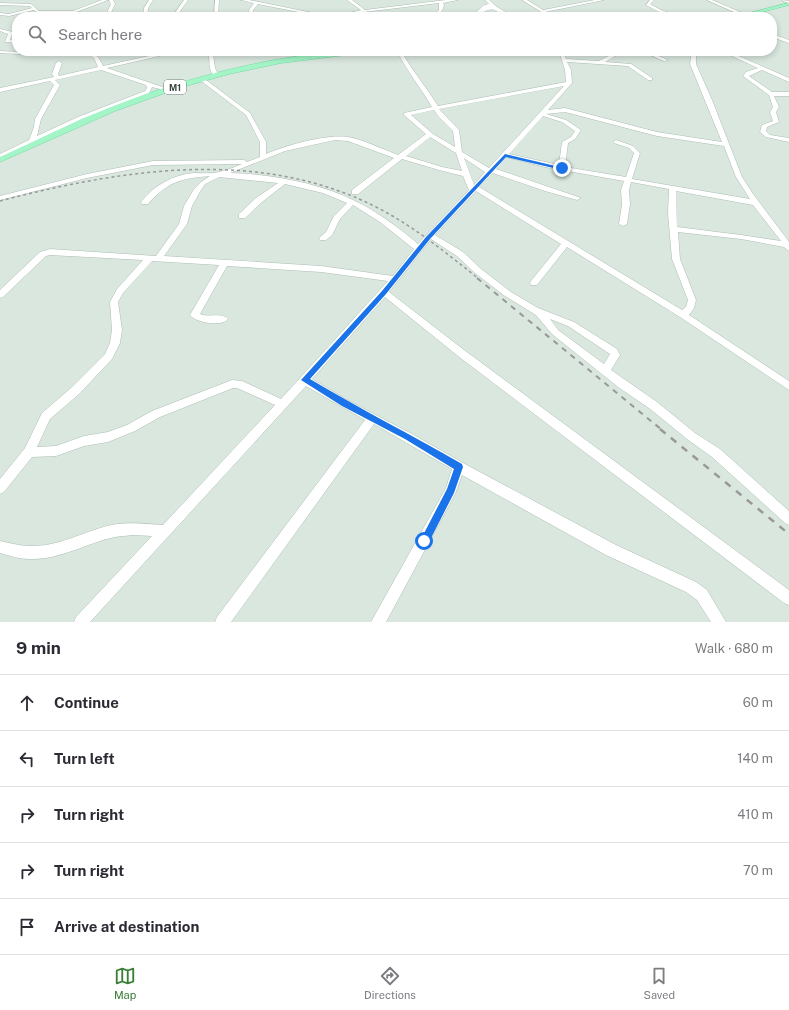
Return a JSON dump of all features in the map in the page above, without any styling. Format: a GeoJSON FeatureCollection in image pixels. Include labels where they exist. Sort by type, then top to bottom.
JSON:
{"type":"FeatureCollection","features":[{"type":"Feature","properties":{"kind":"main road"},"geometry":{"type":"LineString","coordinates":[[756,12],[789,3]]}},
{"type":"Feature","properties":{"kind":"main road","name":"M1"},"geometry":{"type":"LineString","coordinates":[[0,160],[99,115],[166,90],[216,75],[301,56]]}},
{"type":"Feature","properties":{"kind":"street"},"geometry":{"type":"LineString","coordinates":[[0,4],[31,5],[34,9],[41,12],[73,12],[106,0]]}},
{"type":"Feature","properties":{"kind":"street"},"geometry":{"type":"LineString","coordinates":[[109,12],[113,4],[111,0]]}},
{"type":"Feature","properties":{"kind":"street"},"geometry":{"type":"LineString","coordinates":[[146,12],[146,8],[151,0]]}},
{"type":"Feature","properties":{"kind":"street"},"geometry":{"type":"LineString","coordinates":[[178,12],[186,0]]}},
{"type":"Feature","properties":{"kind":"street"},"geometry":{"type":"LineString","coordinates":[[216,12],[217,0]]}},
{"type":"Feature","properties":{"kind":"street"},"geometry":{"type":"LineString","coordinates":[[243,0],[305,12]]}},
{"type":"Feature","properties":{"kind":"street"},"geometry":{"type":"LineString","coordinates":[[349,0],[364,11]]}},
{"type":"Feature","properties":{"kind":"street"},"geometry":{"type":"LineString","coordinates":[[359,12],[456,0]]}},
{"type":"Feature","properties":{"kind":"street"},"geometry":{"type":"LineString","coordinates":[[487,0],[492,5],[504,12]]}},
{"type":"Feature","properties":{"kind":"street"},"geometry":{"type":"LineString","coordinates":[[524,0],[542,11],[602,0]]}},
{"type":"Feature","properties":{"kind":"street"},"geometry":{"type":"LineString","coordinates":[[709,0],[738,12]]}},
{"type":"Feature","properties":{"kind":"street"},"geometry":{"type":"LineString","coordinates":[[784,0],[789,3]]}},
{"type":"Feature","properties":{"kind":"street"},"geometry":{"type":"LineString","coordinates":[[643,1],[650,1],[648,5],[660,12]]}},
{"type":"Feature","properties":{"kind":"street"},"geometry":{"type":"LineString","coordinates":[[383,2],[387,8]]}},
{"type":"Feature","properties":{"kind":"street"},"geometry":{"type":"LineString","coordinates":[[439,12],[441,10],[442,5],[440,2]]}},
{"type":"Feature","properties":{"kind":"street"},"geometry":{"type":"LineString","coordinates":[[251,12],[251,10],[257,3]]}},
{"type":"Feature","properties":{"kind":"street"},"geometry":{"type":"LineString","coordinates":[[478,12],[485,6],[492,5]]}},
{"type":"Feature","properties":{"kind":"street"},"geometry":{"type":"LineString","coordinates":[[22,12],[34,9]]}},
{"type":"Feature","properties":{"kind":"street"},"geometry":{"type":"LineString","coordinates":[[376,9],[380,12]]}},
{"type":"Feature","properties":{"kind":"street"},"geometry":{"type":"LineString","coordinates":[[0,14],[12,14]]}},
{"type":"Feature","properties":{"kind":"street"},"geometry":{"type":"LineString","coordinates":[[0,30],[11,33],[8,38]]}},
{"type":"Feature","properties":{"kind":"street"},"geometry":{"type":"LineString","coordinates":[[8,38],[12,36]]}},
{"type":"Feature","properties":{"kind":"street"},"geometry":{"type":"LineString","coordinates":[[777,37],[789,42]]}},
{"type":"Feature","properties":{"kind":"street"},"geometry":{"type":"LineString","coordinates":[[8,38],[7,41],[12,42]]}},
{"type":"Feature","properties":{"kind":"street"},"geometry":{"type":"LineString","coordinates":[[0,52],[12,53]]}},
{"type":"Feature","properties":{"kind":"street"},"geometry":{"type":"LineString","coordinates":[[96,56],[101,68],[166,90]]}},
{"type":"Feature","properties":{"kind":"street"},"geometry":{"type":"LineString","coordinates":[[0,90],[156,56]]}},
{"type":"Feature","properties":{"kind":"street"},"geometry":{"type":"LineString","coordinates":[[211,56],[212,70],[216,75]]}},
{"type":"Feature","properties":{"kind":"street"},"geometry":{"type":"LineString","coordinates":[[402,56],[407,66],[423,87],[435,108],[457,133],[459,151],[466,174],[473,189],[566,243],[683,315],[789,386]]}},
{"type":"Feature","properties":{"kind":"street"},"geometry":{"type":"LineString","coordinates":[[81,622],[305,380],[384,292],[419,249],[505,156],[569,82],[569,76],[563,56]]}},
{"type":"Feature","properties":{"kind":"street"},"geometry":{"type":"LineString","coordinates":[[568,56],[632,66],[650,79]]}},
{"type":"Feature","properties":{"kind":"street"},"geometry":{"type":"LineString","coordinates":[[601,62],[612,56]]}},
{"type":"Feature","properties":{"kind":"street"},"geometry":{"type":"LineString","coordinates":[[656,56],[666,60]]}},
{"type":"Feature","properties":{"kind":"street"},"geometry":{"type":"LineString","coordinates":[[694,56],[693,64],[709,100],[739,177],[788,247]]}},
{"type":"Feature","properties":{"kind":"street"},"geometry":{"type":"LineString","coordinates":[[734,56],[789,80]]}},
{"type":"Feature","properties":{"kind":"street"},"geometry":{"type":"LineString","coordinates":[[54,78],[60,62]]}},
{"type":"Feature","properties":{"kind":"street"},"geometry":{"type":"LineString","coordinates":[[761,69],[748,73],[746,76],[771,94],[776,107],[773,114],[777,120],[774,123],[764,126],[763,132],[768,136],[789,140]]}},
{"type":"Feature","properties":{"kind":"street"},"geometry":{"type":"LineString","coordinates":[[782,78],[789,76]]}},
{"type":"Feature","properties":{"kind":"street"},"geometry":{"type":"LineString","coordinates":[[32,140],[37,127],[38,119],[57,84],[54,78]]}},
{"type":"Feature","properties":{"kind":"street"},"geometry":{"type":"LineString","coordinates":[[202,79],[248,114],[263,142],[260,159]]}},
{"type":"Feature","properties":{"kind":"street"},"geometry":{"type":"LineString","coordinates":[[569,82],[406,115],[430,134],[491,171],[547,190],[577,198]]}},
{"type":"Feature","properties":{"kind":"street"},"geometry":{"type":"LineString","coordinates":[[0,156],[80,118],[148,92],[150,88],[148,84]]}},
{"type":"Feature","properties":{"kind":"street"},"geometry":{"type":"LineString","coordinates":[[771,94],[789,94]]}},
{"type":"Feature","properties":{"kind":"street"},"geometry":{"type":"LineString","coordinates":[[542,113],[565,110],[657,134],[727,145]]}},
{"type":"Feature","properties":{"kind":"street"},"geometry":{"type":"LineString","coordinates":[[542,113],[564,121],[578,130],[573,138],[565,142],[562,168]]}},
{"type":"Feature","properties":{"kind":"street"},"geometry":{"type":"LineString","coordinates":[[355,192],[430,134]]}},
{"type":"Feature","properties":{"kind":"street"},"geometry":{"type":"LineString","coordinates":[[0,488],[30,452],[46,416],[80,386],[113,350],[117,330],[117,317],[114,306],[116,298],[154,259],[183,224],[188,206],[203,183],[217,174],[286,148],[326,139],[343,138],[441,169],[466,174]]}},
{"type":"Feature","properties":{"kind":"street"},"geometry":{"type":"LineString","coordinates":[[616,142],[631,147],[637,151],[637,155],[627,179],[624,193],[626,204],[623,224]]}},
{"type":"Feature","properties":{"kind":"street"},"geometry":{"type":"LineString","coordinates":[[505,156],[562,168],[757,203]]}},
{"type":"Feature","properties":{"kind":"street"},"geometry":{"type":"LineString","coordinates":[[0,198],[87,176],[153,163],[260,159]]}},
{"type":"Feature","properties":{"kind":"street"},"geometry":{"type":"LineString","coordinates":[[145,202],[159,189],[173,180],[190,176],[217,174],[234,175],[284,182],[327,193],[351,203],[379,217],[419,249]]}},
{"type":"Feature","properties":{"kind":"street"},"geometry":{"type":"LineString","coordinates":[[242,216],[259,200],[284,182]]}},
{"type":"Feature","properties":{"kind":"street"},"geometry":{"type":"LineString","coordinates":[[673,188],[673,229],[678,265],[692,300],[690,308],[683,315]]}},
{"type":"Feature","properties":{"kind":"street"},"geometry":{"type":"LineString","coordinates":[[323,238],[351,203]]}},
{"type":"Feature","properties":{"kind":"street"},"geometry":{"type":"LineString","coordinates":[[673,229],[741,237],[788,247]]}},
{"type":"Feature","properties":{"kind":"street"},"geometry":{"type":"LineString","coordinates":[[431,236],[460,254],[478,271],[508,294],[539,313],[555,332],[604,371],[722,458],[789,519]]}},
{"type":"Feature","properties":{"kind":"street"},"geometry":{"type":"LineString","coordinates":[[534,283],[544,272],[553,257],[566,243]]}},
{"type":"Feature","properties":{"kind":"street"},"geometry":{"type":"LineString","coordinates":[[0,295],[43,254],[47,253],[321,269],[395,279]]}},
{"type":"Feature","properties":{"kind":"street"},"geometry":{"type":"LineString","coordinates":[[223,319],[203,319],[195,315],[224,263]]}},
{"type":"Feature","properties":{"kind":"street"},"geometry":{"type":"LineString","coordinates":[[384,292],[461,353],[789,598]]}},
{"type":"Feature","properties":{"kind":"street"},"geometry":{"type":"LineString","coordinates":[[534,310],[571,324],[614,352],[615,355],[604,371]]}},
{"type":"Feature","properties":{"kind":"street"},"geometry":{"type":"LineString","coordinates":[[305,380],[459,467],[611,550],[691,587],[702,596],[719,622]]}},
{"type":"Feature","properties":{"kind":"street"},"geometry":{"type":"LineString","coordinates":[[30,452],[56,451],[84,441],[108,437],[131,428],[156,414],[232,384],[238,384],[283,404]]}},
{"type":"Feature","properties":{"kind":"street"},"geometry":{"type":"LineString","coordinates":[[222,622],[372,418]]}},
{"type":"Feature","properties":{"kind":"street"},"geometry":{"type":"LineString","coordinates":[[378,622],[451,490],[459,467]]}},
{"type":"Feature","properties":{"kind":"street"},"geometry":{"type":"LineString","coordinates":[[0,547],[25,554],[43,553],[110,531],[138,529],[164,531]]}},
{"type":"Feature","properties":{"kind":"shaded area"},"geometry":{"type":"Polygon","coordinates":[[[0,0],[789,0],[789,622],[0,622],[0,0]]]}},
{"type":"Feature","properties":{"kind":"railway"},"geometry":{"type":"LineString","coordinates":[[0,201],[94,180],[143,173],[191,170],[239,171],[286,177],[333,189],[392,215],[418,232],[479,279]]}},
{"type":"Feature","properties":{"kind":"railway"},"geometry":{"type":"LineString","coordinates":[[477,278],[662,430]]}},
{"type":"Feature","properties":{"kind":"railway"},"geometry":{"type":"LineString","coordinates":[[660,429],[789,534]]}},
{"type":"Feature","properties":{"kind":"route"},"geometry":{"type":"LineString","coordinates":[[424,541],[451,490],[459,467],[408,437],[345,404],[305,380],[384,292],[428,238],[474,187],[505,156],[562,168]]}}]}
